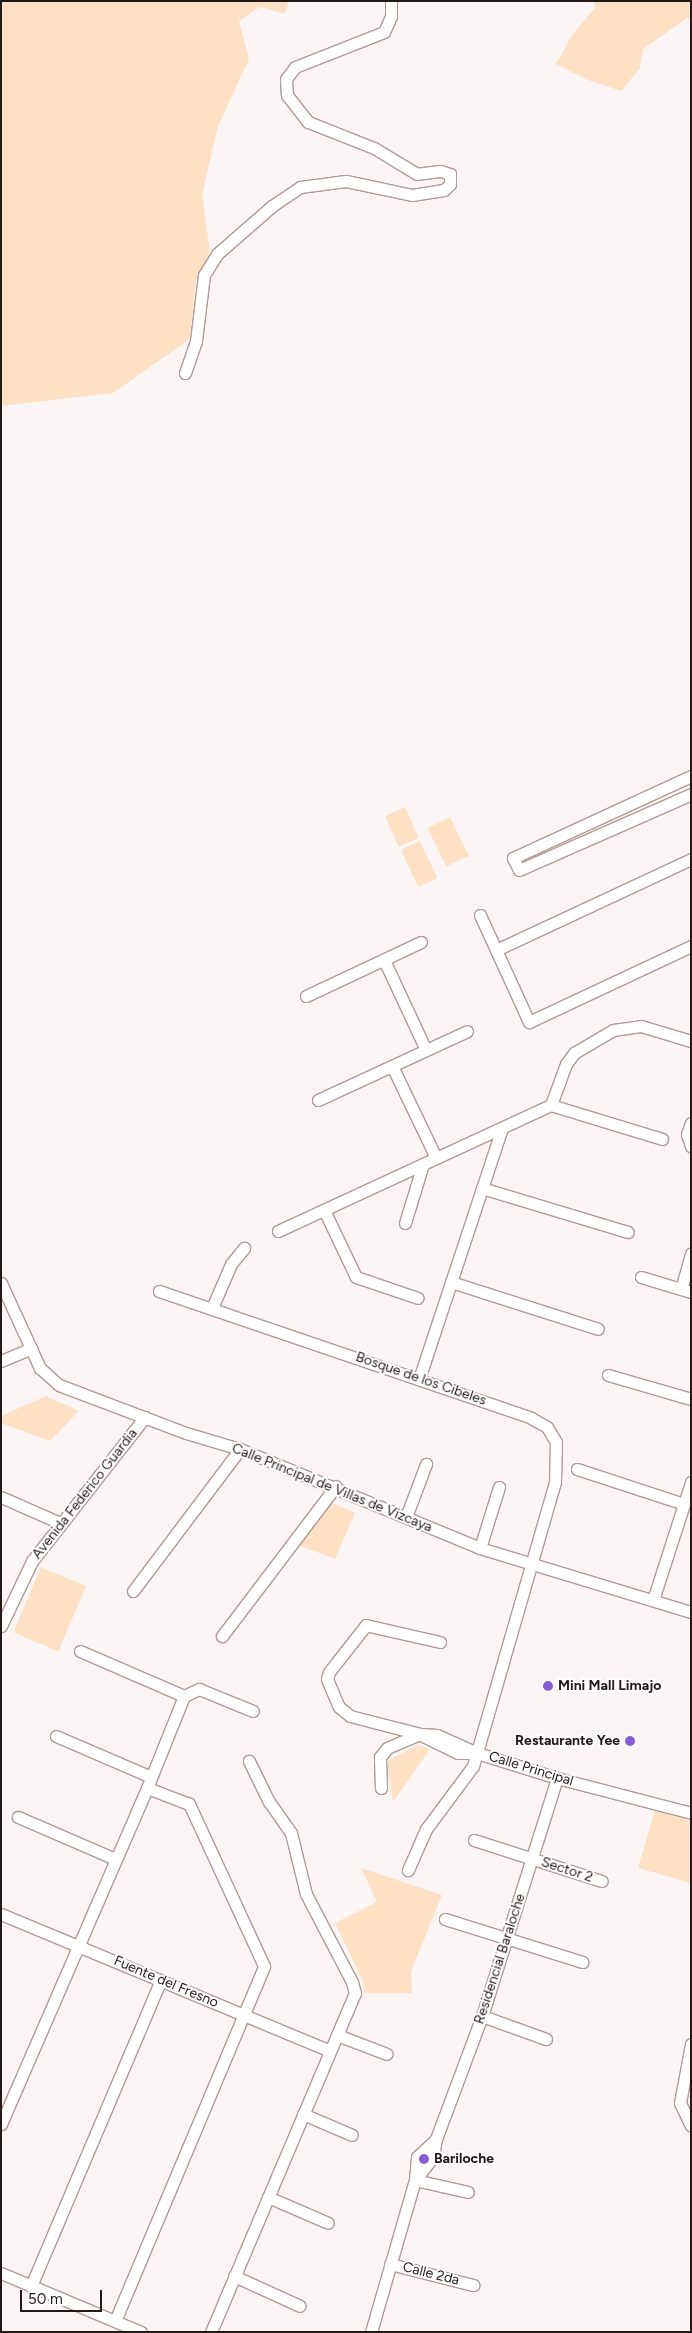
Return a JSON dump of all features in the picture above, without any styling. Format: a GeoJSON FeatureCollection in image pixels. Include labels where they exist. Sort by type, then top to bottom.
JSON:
{"type":"FeatureCollection","features":[{"type":"Feature","properties":{"kind":"street"},"geometry":{"type":"LineString","coordinates":[[185,373],[196,341],[204,275],[217,254],[272,206],[300,187],[346,181],[412,195],[444,190],[450,184],[450,174],[440,171],[417,174],[374,148],[308,122],[287,96],[286,79],[295,67],[384,32],[391,16],[391,1]]}},
{"type":"Feature","properties":{"kind":"street"},"geometry":{"type":"LineString","coordinates":[[689,780],[513,858],[519,870],[691,794]]}},
{"type":"Feature","properties":{"kind":"street"},"geometry":{"type":"LineString","coordinates":[[604,818],[611,830]]}},
{"type":"Feature","properties":{"kind":"street"},"geometry":{"type":"LineString","coordinates":[[496,950],[691,859]]}},
{"type":"Feature","properties":{"kind":"street"},"geometry":{"type":"LineString","coordinates":[[480,915],[529,1022],[691,946]]}},
{"type":"Feature","properties":{"kind":"street"},"geometry":{"type":"LineString","coordinates":[[306,996],[421,942]]}},
{"type":"Feature","properties":{"kind":"street"},"geometry":{"type":"LineString","coordinates":[[384,960],[426,1050]]}},
{"type":"Feature","properties":{"kind":"street"},"geometry":{"type":"LineString","coordinates":[[551,1105],[566,1064],[574,1053],[613,1030],[641,1026],[691,1042]]}},
{"type":"Feature","properties":{"kind":"street"},"geometry":{"type":"LineString","coordinates":[[318,1100],[467,1031]]}},
{"type":"Feature","properties":{"kind":"street"},"geometry":{"type":"LineString","coordinates":[[392,1066],[436,1158]]}},
{"type":"Feature","properties":{"kind":"street"},"geometry":{"type":"LineString","coordinates":[[278,1231],[551,1105],[662,1139]]}},
{"type":"Feature","properties":{"kind":"street"},"geometry":{"type":"LineString","coordinates":[[691,1123],[687,1134],[691,1146]]}},
{"type":"Feature","properties":{"kind":"street"},"geometry":{"type":"LineString","coordinates":[[419,1379],[502,1128]]}},
{"type":"Feature","properties":{"kind":"street"},"geometry":{"type":"LineString","coordinates":[[469,1143],[495,1147]]}},
{"type":"Feature","properties":{"kind":"street"},"geometry":{"type":"LineString","coordinates":[[406,1223],[423,1164]]}},
{"type":"Feature","properties":{"kind":"street"},"geometry":{"type":"LineString","coordinates":[[482,1188],[628,1232]]}},
{"type":"Feature","properties":{"kind":"street"},"geometry":{"type":"LineString","coordinates":[[324,1210],[356,1277],[418,1298]]}},
{"type":"Feature","properties":{"kind":"street"},"geometry":{"type":"LineString","coordinates":[[212,1308],[231,1264],[244,1248]]}},
{"type":"Feature","properties":{"kind":"street"},"geometry":{"type":"LineString","coordinates":[[641,1277],[686,1291],[691,1253]]}},
{"type":"Feature","properties":{"kind":"street"},"geometry":{"type":"LineString","coordinates":[[451,1282],[598,1329]]}},
{"type":"Feature","properties":{"kind":"street","name":"Calle Principal de Villas de Vizcaya"},"geometry":{"type":"LineString","coordinates":[[1,1283],[40,1368],[59,1385],[145,1417],[240,1449],[336,1486],[406,1518],[480,1548],[690,1612]]}},
{"type":"Feature","properties":{"kind":"street","name":"Bosque de los Cibeles"},"geometry":{"type":"LineString","coordinates":[[159,1291],[531,1418],[548,1427],[556,1442],[554,1482],[531,1562]]}},
{"type":"Feature","properties":{"kind":"street"},"geometry":{"type":"LineString","coordinates":[[1,1361],[31,1348]]}},
{"type":"Feature","properties":{"kind":"street"},"geometry":{"type":"LineString","coordinates":[[608,1375],[691,1399]]}},
{"type":"Feature","properties":{"kind":"street","name":"Avenida Federico Guardia"},"geometry":{"type":"LineString","coordinates":[[1,1626],[32,1561],[145,1417]]}},
{"type":"Feature","properties":{"kind":"street"},"geometry":{"type":"LineString","coordinates":[[132,1591],[240,1449]]}},
{"type":"Feature","properties":{"kind":"street"},"geometry":{"type":"LineString","coordinates":[[406,1518],[426,1464]]}},
{"type":"Feature","properties":{"kind":"street"},"geometry":{"type":"LineString","coordinates":[[577,1469],[684,1504]]}},
{"type":"Feature","properties":{"kind":"street"},"geometry":{"type":"LineString","coordinates":[[653,1600],[691,1482]]}},
{"type":"Feature","properties":{"kind":"street"},"geometry":{"type":"LineString","coordinates":[[222,1636],[336,1486]]}},
{"type":"Feature","properties":{"kind":"street"},"geometry":{"type":"LineString","coordinates":[[480,1548],[499,1487]]}},
{"type":"Feature","properties":{"kind":"street"},"geometry":{"type":"LineString","coordinates":[[1,1497],[60,1523]]}},
{"type":"Feature","properties":{"kind":"street","name":"Calle Principal"},"geometry":{"type":"LineString","coordinates":[[531,1562],[477,1753],[557,1778],[691,1813]]}},
{"type":"Feature","properties":{"kind":"street"},"geometry":{"type":"LineString","coordinates":[[408,1870],[426,1829],[473,1766],[477,1753],[458,1753],[420,1734],[344,1712],[327,1679],[329,1672],[366,1625],[440,1642]]}},
{"type":"Feature","properties":{"kind":"street"},"geometry":{"type":"LineString","coordinates":[[80,1651],[184,1696]]}},
{"type":"Feature","properties":{"kind":"street"},"geometry":{"type":"LineString","coordinates":[[1,2124],[77,1945],[149,1783],[184,1696],[199,1689],[253,1711]]}},
{"type":"Feature","properties":{"kind":"street"},"geometry":{"type":"LineString","coordinates":[[381,1788],[380,1757],[387,1748],[420,1734]]}},
{"type":"Feature","properties":{"kind":"street"},"geometry":{"type":"LineString","coordinates":[[56,1736],[188,1804],[264,1966],[115,2321]]}},
{"type":"Feature","properties":{"kind":"street"},"geometry":{"type":"LineString","coordinates":[[210,2332],[354,1993],[352,1982],[306,1894],[291,1833],[269,1802],[249,1761]]}},
{"type":"Feature","properties":{"kind":"street","name":"Residencial Baraloche"},"geometry":{"type":"LineString","coordinates":[[415,2180],[433,2157],[436,2139],[482,2016],[557,1778]]}},
{"type":"Feature","properties":{"kind":"street"},"geometry":{"type":"LineString","coordinates":[[18,1817],[115,1859]]}},
{"type":"Feature","properties":{"kind":"street","name":"Sector 2"},"geometry":{"type":"LineString","coordinates":[[474,1840],[602,1881]]}},
{"type":"Feature","properties":{"kind":"street","name":"Fuente del Fresno"},"geometry":{"type":"LineString","coordinates":[[1,1914],[330,2051]]}},
{"type":"Feature","properties":{"kind":"street"},"geometry":{"type":"LineString","coordinates":[[445,1919],[582,1962]]}},
{"type":"Feature","properties":{"kind":"street"},"geometry":{"type":"LineString","coordinates":[[31,2286],[161,1980]]}},
{"type":"Feature","properties":{"kind":"street"},"geometry":{"type":"LineString","coordinates":[[482,2016],[546,2039]]}},
{"type":"Feature","properties":{"kind":"street"},"geometry":{"type":"LineString","coordinates":[[337,2035],[387,2054]]}},
{"type":"Feature","properties":{"kind":"street"},"geometry":{"type":"LineString","coordinates":[[691,2044],[680,2098],[683,2113],[691,2126]]}},
{"type":"Feature","properties":{"kind":"street"},"geometry":{"type":"LineString","coordinates":[[303,2114],[352,2135]]}},
{"type":"Feature","properties":{"kind":"street"},"geometry":{"type":"LineString","coordinates":[[371,2332],[415,2180],[468,2192]]}},
{"type":"Feature","properties":{"kind":"street"},"geometry":{"type":"LineString","coordinates":[[268,2197],[328,2223]]}},
{"type":"Feature","properties":{"kind":"street","name":"Calle 2da"},"geometry":{"type":"LineString","coordinates":[[390,2264],[473,2284]]}},
{"type":"Feature","properties":{"kind":"street"},"geometry":{"type":"LineString","coordinates":[[1,2273],[141,2332]]}},
{"type":"Feature","properties":{"kind":"street"},"geometry":{"type":"LineString","coordinates":[[234,2276],[300,2306]]}},
{"type":"Feature","properties":{"kind":"shaded area"},"geometry":{"type":"Polygon","coordinates":[[[1,1],[289,1],[285,14],[260,7],[239,21],[249,59],[218,126],[202,195],[210,252],[196,280],[190,339],[113,393],[1,406],[1,1]]]}},
{"type":"Feature","properties":{"kind":"shaded area"},"geometry":{"type":"Polygon","coordinates":[[[594,1],[691,1],[691,20],[687,18],[643,49],[640,68],[621,91],[585,79],[556,64],[572,35],[595,8],[594,1]]]}},
{"type":"Feature","properties":{"kind":"shaded area"},"geometry":{"type":"Polygon","coordinates":[[[405,807],[419,838],[399,847],[385,816],[405,807]]]}},
{"type":"Feature","properties":{"kind":"shaded area"},"geometry":{"type":"Polygon","coordinates":[[[450,817],[469,856],[446,867],[428,828],[450,817]]]}},
{"type":"Feature","properties":{"kind":"shaded area"},"geometry":{"type":"Polygon","coordinates":[[[420,841],[437,878],[418,887],[401,850],[420,841]]]}},
{"type":"Feature","properties":{"kind":"shaded area"},"geometry":{"type":"Polygon","coordinates":[[[46,1396],[79,1411],[50,1441],[1,1423],[1,1416],[46,1396]]]}},
{"type":"Feature","properties":{"kind":"shaded area"},"geometry":{"type":"Polygon","coordinates":[[[332,1503],[355,1513],[335,1559],[298,1545],[332,1503]]]}},
{"type":"Feature","properties":{"kind":"shaded area"},"geometry":{"type":"Polygon","coordinates":[[[41,1567],[86,1586],[58,1652],[13,1632],[41,1567]]]}},
{"type":"Feature","properties":{"kind":"shaded area"},"geometry":{"type":"Polygon","coordinates":[[[418,1745],[428,1748],[428,1752],[393,1802],[387,1761],[418,1745]]]}},
{"type":"Feature","properties":{"kind":"shaded area"},"geometry":{"type":"Polygon","coordinates":[[[655,1810],[691,1821],[691,1883],[638,1868],[655,1810]]]}},
{"type":"Feature","properties":{"kind":"shaded area"},"geometry":{"type":"Polygon","coordinates":[[[361,1868],[442,1895],[411,1972],[412,1993],[364,1993],[363,1982],[335,1923],[377,1902],[361,1868]]]}},
{"type":"Feature","properties":{"kind":"place","name":"Mini Mall Limajo"},"geometry":{"type":"Point","coordinates":[548,1686]}},
{"type":"Feature","properties":{"kind":"place","name":"Restaurante Yee"},"geometry":{"type":"Point","coordinates":[630,1741]}},
{"type":"Feature","properties":{"kind":"place","name":"Bariloche"},"geometry":{"type":"Point","coordinates":[424,2159]}}]}
